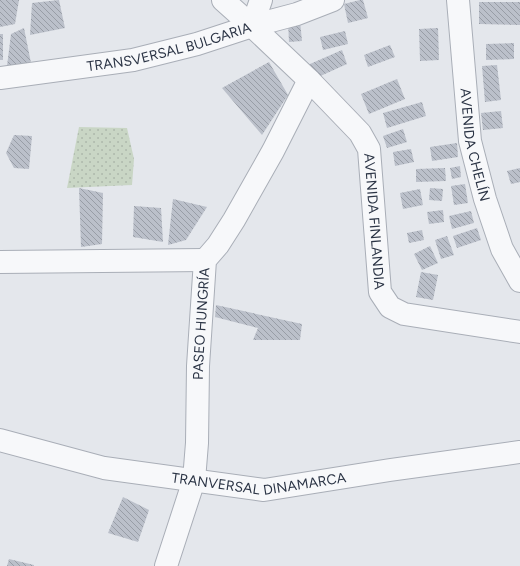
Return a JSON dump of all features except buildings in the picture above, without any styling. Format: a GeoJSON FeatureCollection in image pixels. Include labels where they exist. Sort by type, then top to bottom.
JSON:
{"type":"FeatureCollection","features":[{"type":"Feature","properties":{"kind":"street","name":"AVENIDA FINLANDIA"},"geometry":{"type":"LineString","coordinates":[[223,0],[309,80],[360,133],[369,149],[380,292],[390,307],[404,314],[520,332]]}},
{"type":"Feature","properties":{"kind":"street"},"geometry":{"type":"LineString","coordinates":[[252,26],[261,0]]}},
{"type":"Feature","properties":{"kind":"street","name":"TRANSVERSAL BULGARIA"},"geometry":{"type":"LineString","coordinates":[[0,78],[133,60],[197,44],[252,26],[297,14],[333,0]]}},
{"type":"Feature","properties":{"kind":"street","name":"AVENIDA CHELÍN"},"geometry":{"type":"LineString","coordinates":[[458,0],[470,141],[487,207],[502,249],[520,281]]}},
{"type":"Feature","properties":{"kind":"street","name":"PASEO HUNGRÍA"},"geometry":{"type":"LineString","coordinates":[[166,566],[194,480],[197,443],[198,366],[206,260],[218,245],[238,213],[273,151],[309,80]]}},
{"type":"Feature","properties":{"kind":"street"},"geometry":{"type":"LineString","coordinates":[[0,262],[206,260]]}},
{"type":"Feature","properties":{"kind":"street","name":"TRANVERSAL DINAMARCA"},"geometry":{"type":"LineString","coordinates":[[0,440],[104,468],[264,490],[390,470],[520,452]]}},
{"type":"Feature","properties":{"kind":"green space"},"geometry":{"type":"Polygon","coordinates":[[[79,127],[127,128],[134,159],[132,185],[67,188],[79,127]]]}}]}
